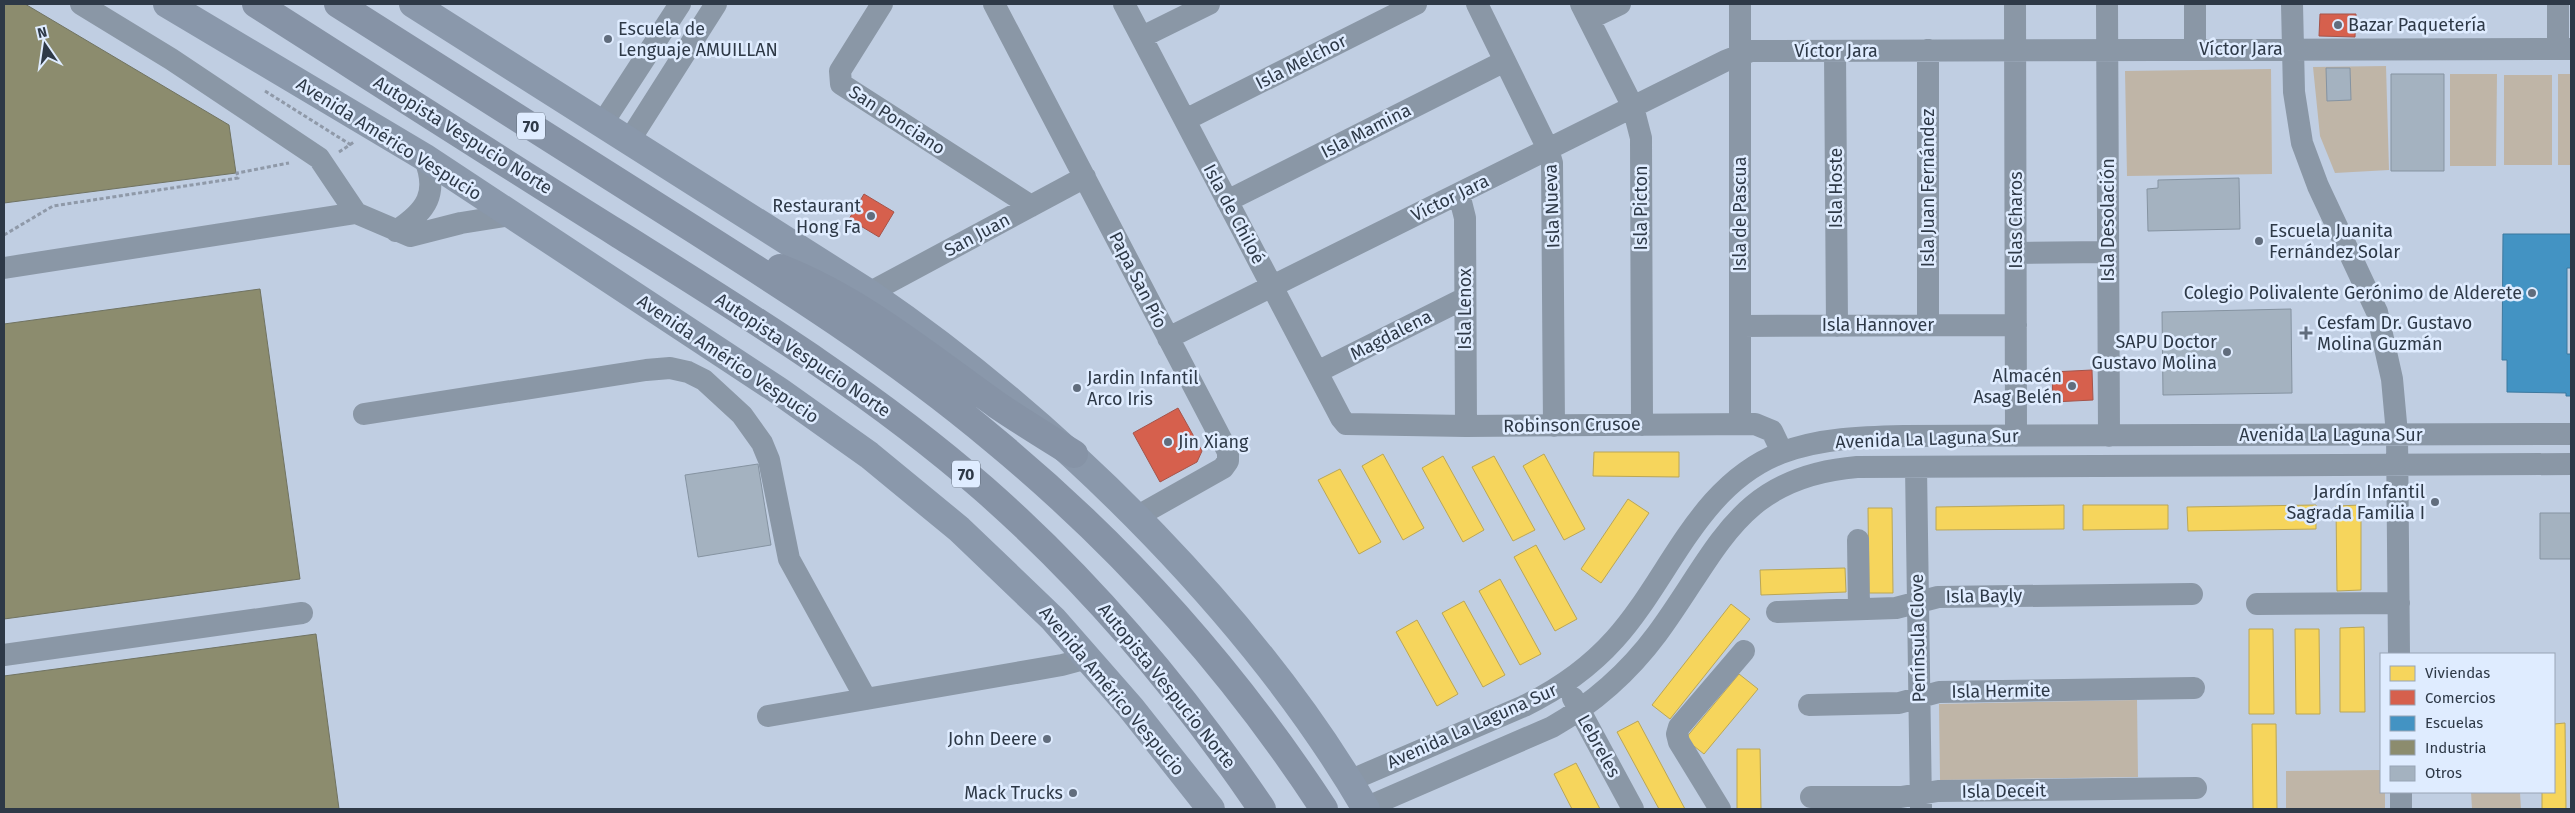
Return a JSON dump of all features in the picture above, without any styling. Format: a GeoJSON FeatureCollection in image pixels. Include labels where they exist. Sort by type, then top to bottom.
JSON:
{"type":"FeatureCollection","features":[{"type":"Feature","properties":{"kind":"highway","name":"Autopista Vespucio Norte"},"geometry":{"type":"LineString","coordinates":[[256,4],[797,346],[923,439],[1016,518],[1100,602],[1138,644],[1193,713],[1262,809]]}},
{"type":"Feature","properties":{"kind":"highway","name":"70"},"geometry":{"type":"LineString","coordinates":[[338,4],[810,304],[913,376],[994,439],[1062,500],[1127,563],[1201,646],[1280,745],[1324,809]]}},
{"type":"Feature","properties":{"kind":"highway"},"geometry":{"type":"LineString","coordinates":[[724,248],[784,270],[840,298],[895,331],[997,404],[1074,454]]}},
{"type":"Feature","properties":{"kind":"main road","name":"Avenida Américo Vespucio"},"geometry":{"type":"LineString","coordinates":[[167,4],[223,39],[370,123],[424,157],[779,391],[868,455],[933,506],[1053,619],[1088,658],[1211,809]]}},
{"type":"Feature","properties":{"kind":"main road"},"geometry":{"type":"LineString","coordinates":[[413,4],[869,293],[968,363],[1074,454],[1214,599],[1251,642],[1349,781],[1366,809]]}},
{"type":"Feature","properties":{"kind":"street"},"geometry":{"type":"LineString","coordinates":[[81,4],[171,59],[319,158],[356,213],[410,236],[461,223],[510,215]]}},
{"type":"Feature","properties":{"kind":"street"},"geometry":{"type":"LineString","coordinates":[[602,124],[680,4]]}},
{"type":"Feature","properties":{"kind":"street"},"geometry":{"type":"LineString","coordinates":[[629,141],[715,4]]}},
{"type":"Feature","properties":{"kind":"street","name":"San Ponciano"},"geometry":{"type":"LineString","coordinates":[[882,4],[840,71],[842,84],[1031,206]]}},
{"type":"Feature","properties":{"kind":"street","name":"Papa San Pío"},"geometry":{"type":"LineString","coordinates":[[994,4],[1227,448],[1228,460],[1220,470],[1136,517]]}},
{"type":"Feature","properties":{"kind":"street","name":"Isla de Chiloé"},"geometry":{"type":"LineString","coordinates":[[1124,4],[1341,418],[1346,424]]}},
{"type":"Feature","properties":{"kind":"street"},"geometry":{"type":"LineString","coordinates":[[1142,38],[1209,4]]}},
{"type":"Feature","properties":{"kind":"street","name":"Isla Melchor"},"geometry":{"type":"LineString","coordinates":[[1185,120],[1416,4]]}},
{"type":"Feature","properties":{"kind":"street","name":"Isla Nueva"},"geometry":{"type":"LineString","coordinates":[[1477,4],[1548,149],[1554,182],[1554,426]]}},
{"type":"Feature","properties":{"kind":"street"},"geometry":{"type":"LineString","coordinates":[[1585,11],[1620,4]]}},
{"type":"Feature","properties":{"kind":"street","name":"Isla de Pascua"},"geometry":{"type":"LineString","coordinates":[[1740,4],[1740,423]]}},
{"type":"Feature","properties":{"kind":"street","name":"Islas Charos"},"geometry":{"type":"LineString","coordinates":[[2015,4],[2016,436]]}},
{"type":"Feature","properties":{"kind":"street","name":"Isla Desolación"},"geometry":{"type":"LineString","coordinates":[[2106,4],[2109,436]]}},
{"type":"Feature","properties":{"kind":"street"},"geometry":{"type":"LineString","coordinates":[[2195,4],[2195,50]]}},
{"type":"Feature","properties":{"kind":"street"},"geometry":{"type":"LineString","coordinates":[[2292,4],[2295,107],[2302,143],[2318,186],[2377,312],[2392,379],[2398,464],[2400,653]]}},
{"type":"Feature","properties":{"kind":"street"},"geometry":{"type":"LineString","coordinates":[[2558,4],[2565,49]]}},
{"type":"Feature","properties":{"kind":"street","name":"Isla Picton"},"geometry":{"type":"LineString","coordinates":[[1585,11],[1633,107],[1641,138],[1642,425]]}},
{"type":"Feature","properties":{"kind":"street","name":"Víctor Jara"},"geometry":{"type":"LineString","coordinates":[[1168,338],[1633,107],[1740,55],[1757,51],[2565,49]]}},
{"type":"Feature","properties":{"kind":"street","name":"Isla Juan Fernández"},"geometry":{"type":"LineString","coordinates":[[1928,50],[1928,325]]}},
{"type":"Feature","properties":{"kind":"street","name":"Isla Hoste"},"geometry":{"type":"LineString","coordinates":[[1835,51],[1837,326]]}},
{"type":"Feature","properties":{"kind":"street","name":"Isla Mamina"},"geometry":{"type":"LineString","coordinates":[[1227,201],[1505,62]]}},
{"type":"Feature","properties":{"kind":"street"},"geometry":{"type":"LineString","coordinates":[[396,231],[417,217],[429,199],[431,175],[424,157]]}},
{"type":"Feature","properties":{"kind":"street","name":"San Juan"},"geometry":{"type":"LineString","coordinates":[[869,293],[1085,177]]}},
{"type":"Feature","properties":{"kind":"street","name":"Isla Lenox"},"geometry":{"type":"LineString","coordinates":[[1459,194],[1465,211],[1466,426]]}},
{"type":"Feature","properties":{"kind":"street"},"geometry":{"type":"LineString","coordinates":[[4,268],[356,213]]}},
{"type":"Feature","properties":{"kind":"street"},"geometry":{"type":"LineString","coordinates":[[2016,252],[2108,252]]}},
{"type":"Feature","properties":{"kind":"street","name":"Magdalena"},"geometry":{"type":"LineString","coordinates":[[1317,372],[1465,298]]}},
{"type":"Feature","properties":{"kind":"street","name":"Isla Hannover"},"geometry":{"type":"LineString","coordinates":[[1741,326],[2016,325]]}},
{"type":"Feature","properties":{"kind":"street"},"geometry":{"type":"LineString","coordinates":[[364,414],[646,370],[670,368],[688,372],[704,380],[742,415],[762,444],[769,460],[789,559],[866,699]]}},
{"type":"Feature","properties":{"kind":"street","name":"Robinson Crusoe"},"geometry":{"type":"LineString","coordinates":[[1346,424],[1554,426],[1740,423],[1755,424],[1767,428],[1782,452]]}},
{"type":"Feature","properties":{"kind":"street","name":"Avenida La Laguna Sur"},"geometry":{"type":"LineString","coordinates":[[1349,781],[1524,706],[1565,684],[1599,657],[1616,638],[1712,503],[1746,472],[1782,452],[1827,442],[1868,437],[2571,434]]}},
{"type":"Feature","properties":{"kind":"street","name":"Avenida La Laguna Sur"},"geometry":{"type":"LineString","coordinates":[[1366,809],[1527,738],[1580,711],[1601,695],[1643,652],[1724,534],[1762,498],[1791,482],[1823,471],[1857,467],[2571,464]]}},
{"type":"Feature","properties":{"kind":"street","name":"Península Clove"},"geometry":{"type":"LineString","coordinates":[[1916,467],[1920,802]]}},
{"type":"Feature","properties":{"kind":"street"},"geometry":{"type":"LineString","coordinates":[[1858,540],[1859,609]]}},
{"type":"Feature","properties":{"kind":"street","name":"Isla Bayly"},"geometry":{"type":"LineString","coordinates":[[1777,612],[1896,608],[1938,597],[2192,594]]}},
{"type":"Feature","properties":{"kind":"street"},"geometry":{"type":"LineString","coordinates":[[2257,604],[2399,603]]}},
{"type":"Feature","properties":{"kind":"street"},"geometry":{"type":"LineString","coordinates":[[4,655],[302,613]]}},
{"type":"Feature","properties":{"kind":"street"},"geometry":{"type":"LineString","coordinates":[[1720,809],[1679,742],[1677,734],[1680,727],[1744,652]]}},
{"type":"Feature","properties":{"kind":"street"},"geometry":{"type":"LineString","coordinates":[[768,716],[1062,665],[1088,658]]}},
{"type":"Feature","properties":{"kind":"street","name":"Lebreles"},"geometry":{"type":"LineString","coordinates":[[1565,684],[1634,809]]}},
{"type":"Feature","properties":{"kind":"street","name":"Isla Hermite"},"geometry":{"type":"LineString","coordinates":[[1809,705],[1899,703],[1939,692],[2194,688]]}},
{"type":"Feature","properties":{"kind":"street","name":"Isla Deceit"},"geometry":{"type":"LineString","coordinates":[[1811,797],[1902,797],[1920,802],[1938,792],[2196,788]]}},
{"type":"Feature","properties":{"kind":"street"},"geometry":{"type":"LineString","coordinates":[[2401,793],[2401,809]]}},
{"type":"Feature","properties":{"kind":"path"},"geometry":{"type":"LineString","coordinates":[[260,88],[351,146]]}},
{"type":"Feature","properties":{"kind":"path"},"geometry":{"type":"LineString","coordinates":[[4,235],[53,206],[238,178],[237,173],[333,155],[351,146],[370,123]]}},
{"type":"Feature","properties":{"kind":"shaded area"},"geometry":{"type":"Polygon","coordinates":[[[2386,66],[2389,170],[2335,173],[2320,136],[2313,67],[2386,66]]]}},
{"type":"Feature","properties":{"kind":"shaded area"},"geometry":{"type":"Polygon","coordinates":[[[2271,69],[2272,174],[2127,176],[2125,71],[2271,69]]]}},
{"type":"Feature","properties":{"kind":"shaded area"},"geometry":{"type":"Polygon","coordinates":[[[2450,74],[2497,74],[2496,166],[2450,166],[2450,74]]]}},
{"type":"Feature","properties":{"kind":"shaded area"},"geometry":{"type":"Polygon","coordinates":[[[2558,74],[2571,74],[2571,165],[2558,165],[2558,74]]]}},
{"type":"Feature","properties":{"kind":"shaded area"},"geometry":{"type":"Polygon","coordinates":[[[2504,75],[2552,75],[2552,165],[2504,165],[2504,75]]]}},
{"type":"Feature","properties":{"kind":"shaded area"},"geometry":{"type":"Polygon","coordinates":[[[2137,700],[2138,777],[1940,780],[1939,704],[2137,700]]]}},
{"type":"Feature","properties":{"kind":"shaded area"},"geometry":{"type":"Polygon","coordinates":[[[2380,770],[2380,793],[2385,793],[2385,809],[2286,809],[2286,771],[2380,770]]]}},
{"type":"Feature","properties":{"kind":"shaded area"},"geometry":{"type":"Polygon","coordinates":[[[2471,793],[2520,793],[2521,809],[2472,809],[2471,793]]]}},
{"type":"Feature","properties":{"kind":"building: Viviendas"},"geometry":{"type":"Polygon","coordinates":[[[1594,452],[1679,452],[1679,477],[1593,476],[1594,452]]]}},
{"type":"Feature","properties":{"kind":"building: Viviendas"},"geometry":{"type":"Polygon","coordinates":[[[1383,454],[1424,528],[1403,540],[1362,466],[1383,454]]]}},
{"type":"Feature","properties":{"kind":"building: Viviendas"},"geometry":{"type":"Polygon","coordinates":[[[1544,454],[1585,529],[1564,540],[1523,466],[1544,454]]]}},
{"type":"Feature","properties":{"kind":"building: Viviendas"},"geometry":{"type":"Polygon","coordinates":[[[1443,456],[1484,530],[1463,542],[1422,468],[1443,456]]]}},
{"type":"Feature","properties":{"kind":"building: Viviendas"},"geometry":{"type":"Polygon","coordinates":[[[1494,456],[1535,530],[1513,541],[1472,467],[1494,456]]]}},
{"type":"Feature","properties":{"kind":"building: Viviendas"},"geometry":{"type":"Polygon","coordinates":[[[1340,469],[1381,542],[1359,554],[1318,480],[1340,469]]]}},
{"type":"Feature","properties":{"kind":"building: Viviendas"},"geometry":{"type":"Polygon","coordinates":[[[1628,499],[1649,513],[1601,583],[1581,569],[1628,499]]]}},
{"type":"Feature","properties":{"kind":"building: Viviendas"},"geometry":{"type":"Polygon","coordinates":[[[2064,505],[2064,529],[1936,530],[1936,507],[2064,505]]]}},
{"type":"Feature","properties":{"kind":"building: Viviendas"},"geometry":{"type":"Polygon","coordinates":[[[2083,505],[2168,505],[2168,529],[2083,530],[2083,505]]]}},
{"type":"Feature","properties":{"kind":"building: Viviendas"},"geometry":{"type":"Polygon","coordinates":[[[2316,505],[2316,529],[2188,531],[2187,507],[2316,505]]]}},
{"type":"Feature","properties":{"kind":"building: Viviendas"},"geometry":{"type":"Polygon","coordinates":[[[2361,505],[2361,590],[2337,591],[2336,506],[2361,505]]]}},
{"type":"Feature","properties":{"kind":"building: Viviendas"},"geometry":{"type":"Polygon","coordinates":[[[1868,508],[1892,508],[1893,593],[1869,593],[1868,508]]]}},
{"type":"Feature","properties":{"kind":"building: Viviendas"},"geometry":{"type":"Polygon","coordinates":[[[1536,545],[1577,619],[1555,631],[1514,557],[1536,545]]]}},
{"type":"Feature","properties":{"kind":"building: Viviendas"},"geometry":{"type":"Polygon","coordinates":[[[1845,568],[1846,592],[1761,595],[1760,570],[1845,568]]]}},
{"type":"Feature","properties":{"kind":"building: Viviendas"},"geometry":{"type":"Polygon","coordinates":[[[1500,579],[1541,654],[1520,665],[1479,591],[1500,579]]]}},
{"type":"Feature","properties":{"kind":"building: Viviendas"},"geometry":{"type":"Polygon","coordinates":[[[1464,601],[1505,675],[1483,687],[1442,613],[1464,601]]]}},
{"type":"Feature","properties":{"kind":"building: Viviendas"},"geometry":{"type":"Polygon","coordinates":[[[1731,604],[1750,619],[1670,719],[1652,705],[1731,604]]]}},
{"type":"Feature","properties":{"kind":"building: Viviendas"},"geometry":{"type":"Polygon","coordinates":[[[1417,620],[1458,694],[1437,706],[1396,632],[1417,620]]]}},
{"type":"Feature","properties":{"kind":"building: Viviendas"},"geometry":{"type":"Polygon","coordinates":[[[2364,627],[2365,712],[2340,712],[2340,628],[2364,627]]]}},
{"type":"Feature","properties":{"kind":"building: Viviendas"},"geometry":{"type":"Polygon","coordinates":[[[2249,629],[2273,629],[2274,714],[2249,714],[2249,629]]]}},
{"type":"Feature","properties":{"kind":"building: Viviendas"},"geometry":{"type":"Polygon","coordinates":[[[2295,629],[2319,629],[2320,714],[2296,714],[2295,629]]]}},
{"type":"Feature","properties":{"kind":"building: Viviendas"},"geometry":{"type":"Polygon","coordinates":[[[1739,674],[1758,689],[1704,754],[1685,739],[1739,674]]]}},
{"type":"Feature","properties":{"kind":"building: Viviendas"},"geometry":{"type":"Polygon","coordinates":[[[1638,721],[1685,809],[1659,809],[1617,732],[1638,721]]]}},
{"type":"Feature","properties":{"kind":"building: Viviendas"},"geometry":{"type":"Polygon","coordinates":[[[2565,723],[2566,809],[2542,809],[2542,793],[2555,793],[2555,724],[2565,723]]]}},
{"type":"Feature","properties":{"kind":"building: Viviendas"},"geometry":{"type":"Polygon","coordinates":[[[2252,724],[2276,724],[2277,809],[2253,809],[2252,724]]]}},
{"type":"Feature","properties":{"kind":"building: Viviendas"},"geometry":{"type":"Polygon","coordinates":[[[1737,749],[1760,749],[1761,809],[1737,809],[1737,749]]]}},
{"type":"Feature","properties":{"kind":"building: Viviendas"},"geometry":{"type":"Polygon","coordinates":[[[1576,763],[1600,809],[1572,809],[1554,774],[1576,763]]]}},
{"type":"Feature","properties":{"kind":"building: Comercios","name":"Bazar Paquetería"},"geometry":{"type":"Polygon","coordinates":[[[2320,14],[2356,14],[2355,37],[2319,36],[2320,14]]]}},
{"type":"Feature","properties":{"kind":"building: Comercios","name":"Restaurant Hong Fa"},"geometry":{"type":"Polygon","coordinates":[[[864,194],[894,212],[879,237],[849,219],[864,194]]]}},
{"type":"Feature","properties":{"kind":"building: Comercios","name":"Almacén Asag Belén"},"geometry":{"type":"Polygon","coordinates":[[[2092,370],[2093,400],[2053,402],[2052,372],[2092,370]]]}},
{"type":"Feature","properties":{"kind":"building: Comercios","name":"Jin Xiang"},"geometry":{"type":"Polygon","coordinates":[[[1178,408],[1202,451],[1197,462],[1160,482],[1133,433],[1178,408]]]}},
{"type":"Feature","properties":{"kind":"building: Escuelas"},"geometry":{"type":"Polygon","coordinates":[[[2503,234],[2571,234],[2571,268],[2567,268],[2567,354],[2571,354],[2571,396],[2566,396],[2566,393],[2507,392],[2507,360],[2502,360],[2503,234]]]}},
{"type":"Feature","properties":{"kind":"building: Industria"},"geometry":{"type":"Polygon","coordinates":[[[4,4],[25,4],[229,125],[236,173],[4,203],[4,4]]]}},
{"type":"Feature","properties":{"kind":"building: Industria"},"geometry":{"type":"Polygon","coordinates":[[[260,289],[300,579],[4,619],[4,324],[260,289]]]}},
{"type":"Feature","properties":{"kind":"building: Industria"},"geometry":{"type":"Polygon","coordinates":[[[316,634],[339,809],[4,809],[4,676],[316,634]]]}},
{"type":"Feature","properties":{"kind":"building: Otros"},"geometry":{"type":"Polygon","coordinates":[[[2326,68],[2350,68],[2351,100],[2327,101],[2326,68]]]}},
{"type":"Feature","properties":{"kind":"building: Otros"},"geometry":{"type":"Polygon","coordinates":[[[2391,74],[2444,74],[2444,171],[2391,171],[2391,74]]]}},
{"type":"Feature","properties":{"kind":"building: Otros"},"geometry":{"type":"Polygon","coordinates":[[[2239,178],[2240,229],[2148,231],[2147,189],[2158,188],[2158,180],[2239,178]]]}},
{"type":"Feature","properties":{"kind":"building: Otros","name":"SAPU Doctor Gustavo Molina"},"geometry":{"type":"Polygon","coordinates":[[[2291,309],[2292,393],[2163,395],[2162,312],[2291,309]]]}},
{"type":"Feature","properties":{"kind":"building: Otros"},"geometry":{"type":"Polygon","coordinates":[[[758,464],[771,545],[698,557],[685,475],[758,464]]]}},
{"type":"Feature","properties":{"kind":"building: Otros"},"geometry":{"type":"Polygon","coordinates":[[[2540,513],[2571,513],[2571,559],[2540,559],[2540,513]]]}},
{"type":"Feature","properties":{"kind":"place","name":"Bazar Paquetería"},"geometry":{"type":"Point","coordinates":[2338,25]}},
{"type":"Feature","properties":{"kind":"place","name":"Escuela de Lenguaje AMUILLAN"},"geometry":{"type":"Point","coordinates":[608,39]}},
{"type":"Feature","properties":{"kind":"place","name":"Restaurant Hong Fa"},"geometry":{"type":"Point","coordinates":[871,216]}},
{"type":"Feature","properties":{"kind":"place","name":"Escuela Juanita Fernández Solar"},"geometry":{"type":"Point","coordinates":[2259,241]}},
{"type":"Feature","properties":{"kind":"place","name":"Colegio Polivalente Gerónimo de Alderete"},"geometry":{"type":"Point","coordinates":[2532,293]}},
{"type":"Feature","properties":{"kind":"place","name":"Cesfam Dr. Gustavo Molina Guzmán"},"geometry":{"type":"Point","coordinates":[2306,333]}},
{"type":"Feature","properties":{"kind":"place","name":"SAPU Doctor Gustavo Molina"},"geometry":{"type":"Point","coordinates":[2227,352]}},
{"type":"Feature","properties":{"kind":"place","name":"Almacén Asag Belén"},"geometry":{"type":"Point","coordinates":[2072,386]}},
{"type":"Feature","properties":{"kind":"place","name":"Jardin Infantil Arco Iris"},"geometry":{"type":"Point","coordinates":[1077,388]}},
{"type":"Feature","properties":{"kind":"place","name":"Jin Xiang"},"geometry":{"type":"Point","coordinates":[1168,442]}},
{"type":"Feature","properties":{"kind":"place","name":"Jardín Infantil Sagrada Familia I"},"geometry":{"type":"Point","coordinates":[2435,502]}},
{"type":"Feature","properties":{"kind":"place","name":"John Deere"},"geometry":{"type":"Point","coordinates":[1047,739]}},
{"type":"Feature","properties":{"kind":"place","name":"Mack Trucks"},"geometry":{"type":"Point","coordinates":[1073,793]}}]}
